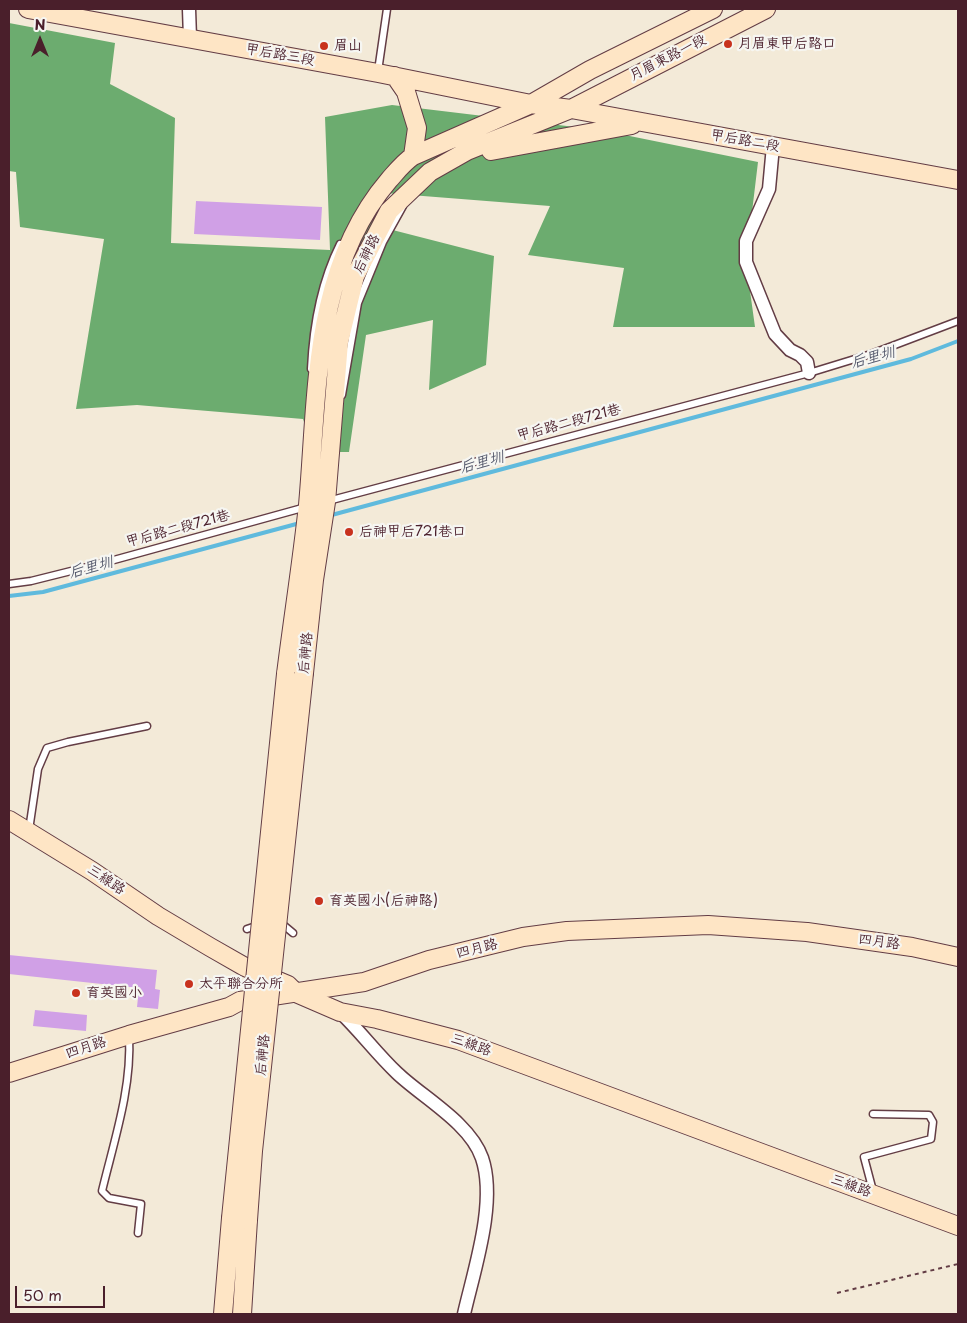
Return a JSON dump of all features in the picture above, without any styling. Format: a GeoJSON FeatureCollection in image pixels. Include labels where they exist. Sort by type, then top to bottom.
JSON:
{"type":"FeatureCollection","features":[{"type":"Feature","properties":{"kind":"street","name":"甲后路三段"},"geometry":{"type":"LineString","coordinates":[[28,9],[395,76],[531,104]]}},
{"type":"Feature","properties":{"kind":"street"},"geometry":{"type":"LineString","coordinates":[[189,9],[190,38]]}},
{"type":"Feature","properties":{"kind":"street","name":"月眉東路一段"},"geometry":{"type":"LineString","coordinates":[[531,104],[590,70],[713,9]]}},
{"type":"Feature","properties":{"kind":"street","name":"月眉東路一段"},"geometry":{"type":"LineString","coordinates":[[571,109],[766,9]]}},
{"type":"Feature","properties":{"kind":"street"},"geometry":{"type":"LineString","coordinates":[[395,76],[406,92],[417,128],[413,156]]}},
{"type":"Feature","properties":{"kind":"street","name":"甲后路二段"},"geometry":{"type":"LineString","coordinates":[[531,104],[571,109],[958,180]]}},
{"type":"Feature","properties":{"kind":"street","name":"后神路"},"geometry":{"type":"LineString","coordinates":[[242,1314],[240,1219],[286,674],[308,506],[322,340],[336,276],[360,220],[372,201],[403,163],[413,156],[531,104]]}},
{"type":"Feature","properties":{"kind":"street","name":"后神路"},"geometry":{"type":"LineString","coordinates":[[223,1314],[253,1151],[314,580],[326,502],[339,342],[355,276],[389,211],[430,172],[467,151],[571,109]]}},
{"type":"Feature","properties":{"kind":"street"},"geometry":{"type":"LineString","coordinates":[[449,161],[518,144],[643,123]]}},
{"type":"Feature","properties":{"kind":"street"},"geometry":{"type":"LineString","coordinates":[[773,146],[769,189],[746,241],[746,262],[752,282],[766,307],[775,334],[790,350],[800,355],[807,362],[809,373]]}},
{"type":"Feature","properties":{"kind":"street","name":"三線路"},"geometry":{"type":"LineString","coordinates":[[9,820],[29,831],[165,920],[245,967],[288,985],[296,994],[340,1012],[377,1018],[458,1040],[958,1226]]}},
{"type":"Feature","properties":{"kind":"street","name":"四月路"},"geometry":{"type":"LineString","coordinates":[[9,1073],[129,1035],[229,1007],[240,1001],[296,994],[364,982],[430,960],[523,938],[567,931],[708,926],[768,929],[807,932],[912,947],[958,957]]}},
{"type":"Feature","properties":{"kind":"street"},"geometry":{"type":"LineString","coordinates":[[340,1012],[397,1073],[462,1128],[482,1157],[485,1173],[485,1219],[464,1314]]}},
{"type":"Feature","properties":{"kind":"lane"},"geometry":{"type":"LineString","coordinates":[[378,73],[387,9]]}},
{"type":"Feature","properties":{"kind":"lane"},"geometry":{"type":"LineString","coordinates":[[354,217],[372,201]]}},
{"type":"Feature","properties":{"kind":"lane"},"geometry":{"type":"LineString","coordinates":[[313,432],[308,403],[317,312],[331,262],[342,240]]}},
{"type":"Feature","properties":{"kind":"lane","name":"甲后路二段721巷"},"geometry":{"type":"LineString","coordinates":[[9,584],[31,581],[103,563],[308,506],[809,373],[871,354],[958,321]]}},
{"type":"Feature","properties":{"kind":"lane"},"geometry":{"type":"LineString","coordinates":[[29,831],[38,769],[47,748],[147,726]]}},
{"type":"Feature","properties":{"kind":"lane"},"geometry":{"type":"LineString","coordinates":[[247,930],[268,922],[282,923],[293,933]]}},
{"type":"Feature","properties":{"kind":"lane"},"geometry":{"type":"LineString","coordinates":[[129,1035],[130,1055],[121,1112],[102,1191],[108,1198],[140,1204],[138,1233]]}},
{"type":"Feature","properties":{"kind":"lane"},"geometry":{"type":"LineString","coordinates":[[873,1114],[929,1115],[933,1122],[931,1139],[864,1157],[874,1194]]}},
{"type":"Feature","properties":{"kind":"path"},"geometry":{"type":"LineString","coordinates":[[837,1293],[958,1264]]}},
{"type":"Feature","properties":{"kind":"green space"},"geometry":{"type":"Polygon","coordinates":[[[9,23],[115,43],[110,84],[175,118],[171,243],[330,250],[325,117],[392,105],[600,130],[758,162],[746,262],[755,327],[613,327],[624,268],[528,255],[550,206],[385,193],[377,226],[494,256],[486,365],[429,390],[433,320],[366,335],[349,452],[314,452],[303,419],[137,405],[76,409],[104,239],[20,227],[16,172],[9,171],[9,23]]]}},
{"type":"Feature","properties":{"kind":"building"},"geometry":{"type":"Polygon","coordinates":[[[196,201],[322,207],[320,240],[194,234],[196,201]]]}},
{"type":"Feature","properties":{"kind":"building"},"geometry":{"type":"Polygon","coordinates":[[[9,955],[157,970],[155,989],[160,990],[158,1009],[137,1007],[139,988],[9,974],[9,955]]]}},
{"type":"Feature","properties":{"kind":"building"},"geometry":{"type":"Polygon","coordinates":[[[35,1010],[87,1015],[86,1031],[33,1026],[35,1010]]]}},
{"type":"Feature","properties":{"kind":"waterway","name":"后里圳"},"geometry":{"type":"LineString","coordinates":[[328,516],[911,359],[958,341]]}},
{"type":"Feature","properties":{"kind":"waterway","name":"后里圳"},"geometry":{"type":"LineString","coordinates":[[9,596],[43,592],[300,523]]}},
{"type":"Feature","properties":{"kind":"place","name":"月眉東甲后路口"},"geometry":{"type":"Point","coordinates":[728,44]}},
{"type":"Feature","properties":{"kind":"place","name":"眉山"},"geometry":{"type":"Point","coordinates":[324,46]}},
{"type":"Feature","properties":{"kind":"place","name":"后神甲后721巷口"},"geometry":{"type":"Point","coordinates":[349,532]}},
{"type":"Feature","properties":{"kind":"place","name":"育英國小(后神路)"},"geometry":{"type":"Point","coordinates":[319,901]}},
{"type":"Feature","properties":{"kind":"place","name":"太平聯合分所"},"geometry":{"type":"Point","coordinates":[189,984]}},
{"type":"Feature","properties":{"kind":"place","name":"育英國小"},"geometry":{"type":"Point","coordinates":[76,993]}}]}
